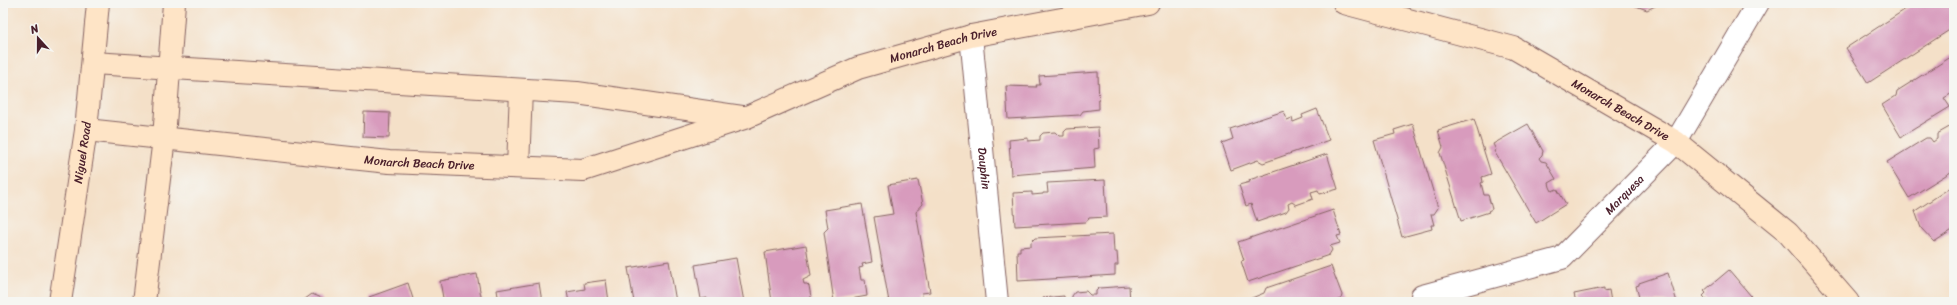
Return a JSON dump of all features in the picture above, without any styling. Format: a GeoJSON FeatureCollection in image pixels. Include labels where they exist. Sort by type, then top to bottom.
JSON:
{"type":"FeatureCollection","features":[{"type":"Feature","properties":{"kind":"street","name":"Niguel Road"},"geometry":{"type":"LineString","coordinates":[[60,302],[86,130],[98,3]]}},
{"type":"Feature","properties":{"kind":"street"},"geometry":{"type":"LineString","coordinates":[[144,302],[164,138],[174,3]]}},
{"type":"Feature","properties":{"kind":"street","name":"Monarch Beach Drive"},"geometry":{"type":"LineString","coordinates":[[86,130],[389,162],[583,170],[747,117],[858,68],[971,36],[1148,3]]}},
{"type":"Feature","properties":{"kind":"street","name":"Monarch Beach Drive"},"geometry":{"type":"LineString","coordinates":[[1344,3],[1514,48],[1676,142],[1788,233],[1848,302]]}},
{"type":"Feature","properties":{"kind":"street","name":"Marquesa"},"geometry":{"type":"LineString","coordinates":[[1422,296],[1562,258],[1676,142],[1758,3]]}},
{"type":"Feature","properties":{"kind":"street","name":"Dauphin"},"geometry":{"type":"LineString","coordinates":[[971,36],[997,302]]}},
{"type":"Feature","properties":{"kind":"street"},"geometry":{"type":"LineString","coordinates":[[93,63],[169,69],[577,93],[747,117]]}},
{"type":"Feature","properties":{"kind":"street"},"geometry":{"type":"LineString","coordinates":[[518,167],[520,90]]}},
{"type":"Feature","properties":{"kind":"building"},"geometry":{"type":"Polygon","coordinates":[[[1628,3],[1666,3],[1665,6],[1659,4],[1647,10],[1628,3]]]}},
{"type":"Feature","properties":{"kind":"building"},"geometry":{"type":"Polygon","coordinates":[[[1915,3],[1954,3],[1954,27],[1868,83],[1846,48],[1915,3]]]}},
{"type":"Feature","properties":{"kind":"building"},"geometry":{"type":"Polygon","coordinates":[[[1954,55],[1954,92],[1944,98],[1950,107],[1901,137],[1882,105],[1896,96],[1897,91],[1954,55]]]}},
{"type":"Feature","properties":{"kind":"building"},"geometry":{"type":"Polygon","coordinates":[[[1098,72],[1099,109],[1083,111],[1080,115],[1008,119],[1006,86],[1037,87],[1036,85],[1040,85],[1039,76],[1098,72]]]}},
{"type":"Feature","properties":{"kind":"building"},"geometry":{"type":"Polygon","coordinates":[[[1317,109],[1329,140],[1263,163],[1258,160],[1231,170],[1222,143],[1233,139],[1230,129],[1284,111],[1287,120],[1292,118],[1293,122],[1303,118],[1302,115],[1317,109]]]}},
{"type":"Feature","properties":{"kind":"building"},"geometry":{"type":"Polygon","coordinates":[[[364,112],[390,113],[389,138],[363,137],[364,112]]]}},
{"type":"Feature","properties":{"kind":"building"},"geometry":{"type":"Polygon","coordinates":[[[1474,119],[1491,174],[1482,177],[1483,182],[1481,183],[1484,195],[1488,195],[1492,209],[1488,211],[1489,212],[1461,221],[1440,153],[1443,147],[1438,130],[1474,119]]]}},
{"type":"Feature","properties":{"kind":"building"},"geometry":{"type":"Polygon","coordinates":[[[1413,124],[1438,208],[1434,214],[1431,214],[1434,225],[1431,225],[1432,229],[1402,237],[1374,140],[1395,134],[1394,130],[1413,124]]]}},
{"type":"Feature","properties":{"kind":"building"},"geometry":{"type":"Polygon","coordinates":[[[1528,124],[1543,151],[1539,158],[1541,161],[1546,162],[1556,179],[1549,183],[1550,187],[1552,191],[1557,189],[1566,204],[1536,223],[1494,151],[1496,150],[1493,144],[1528,124]]]}},
{"type":"Feature","properties":{"kind":"building"},"geometry":{"type":"Polygon","coordinates":[[[1953,125],[1954,170],[1909,198],[1887,162],[1926,138],[1930,138],[1933,142],[1937,139],[1937,134],[1953,125]]]}},
{"type":"Feature","properties":{"kind":"building"},"geometry":{"type":"Polygon","coordinates":[[[1098,127],[1099,148],[1094,149],[1095,168],[1011,175],[1009,140],[1028,138],[1028,141],[1040,140],[1040,136],[1043,133],[1055,132],[1059,136],[1064,136],[1064,132],[1067,129],[1098,127]]]}},
{"type":"Feature","properties":{"kind":"building"},"geometry":{"type":"Polygon","coordinates":[[[1327,154],[1338,189],[1320,194],[1318,190],[1311,192],[1313,199],[1296,205],[1292,202],[1288,204],[1289,208],[1286,212],[1257,222],[1251,204],[1246,206],[1239,185],[1250,182],[1249,180],[1327,154]]]}},
{"type":"Feature","properties":{"kind":"building"},"geometry":{"type":"Polygon","coordinates":[[[918,180],[923,204],[916,212],[930,292],[922,293],[923,302],[889,302],[874,217],[893,214],[888,185],[918,180]]]}},
{"type":"Feature","properties":{"kind":"building"},"geometry":{"type":"Polygon","coordinates":[[[1105,180],[1107,217],[1089,218],[1086,222],[1015,226],[1013,193],[1032,192],[1032,195],[1043,194],[1048,193],[1047,183],[1105,180]]]}},
{"type":"Feature","properties":{"kind":"building"},"geometry":{"type":"Polygon","coordinates":[[[1954,185],[1954,229],[1934,242],[1921,228],[1915,211],[1954,185]]]}},
{"type":"Feature","properties":{"kind":"building"},"geometry":{"type":"Polygon","coordinates":[[[862,204],[872,262],[862,264],[863,267],[859,268],[861,280],[865,280],[867,296],[834,302],[824,232],[828,228],[825,210],[862,204]]]}},
{"type":"Feature","properties":{"kind":"building"},"geometry":{"type":"Polygon","coordinates":[[[1333,210],[1341,235],[1337,236],[1340,243],[1330,246],[1332,250],[1329,255],[1248,282],[1241,261],[1244,260],[1238,242],[1333,210]]]}},
{"type":"Feature","properties":{"kind":"building"},"geometry":{"type":"Polygon","coordinates":[[[1113,234],[1114,252],[1117,252],[1118,265],[1115,265],[1115,275],[1018,281],[1017,251],[1020,251],[1020,247],[1031,246],[1031,242],[1035,238],[1113,234]]]}},
{"type":"Feature","properties":{"kind":"building"},"geometry":{"type":"Polygon","coordinates":[[[806,245],[811,276],[803,280],[804,284],[809,286],[812,302],[772,302],[765,252],[806,245]]]}},
{"type":"Feature","properties":{"kind":"building"},"geometry":{"type":"Polygon","coordinates":[[[736,258],[744,302],[708,302],[707,298],[701,299],[695,265],[736,258]]]}},
{"type":"Feature","properties":{"kind":"building"},"geometry":{"type":"Polygon","coordinates":[[[669,261],[676,302],[634,302],[628,268],[669,261]]]}},
{"type":"Feature","properties":{"kind":"building"},"geometry":{"type":"Polygon","coordinates":[[[1331,266],[1342,295],[1341,299],[1332,302],[1242,302],[1264,293],[1266,288],[1331,266]]]}},
{"type":"Feature","properties":{"kind":"building"},"geometry":{"type":"Polygon","coordinates":[[[1729,270],[1751,296],[1749,298],[1753,302],[1709,302],[1703,296],[1706,293],[1704,291],[1729,270]]]}},
{"type":"Feature","properties":{"kind":"building"},"geometry":{"type":"Polygon","coordinates":[[[1668,273],[1677,302],[1640,301],[1636,286],[1639,285],[1639,283],[1668,273]]]}},
{"type":"Feature","properties":{"kind":"building"},"geometry":{"type":"Polygon","coordinates":[[[477,274],[482,302],[440,302],[443,298],[440,281],[477,274]]]}},
{"type":"Feature","properties":{"kind":"building"},"geometry":{"type":"Polygon","coordinates":[[[606,280],[609,302],[569,302],[567,292],[585,289],[584,283],[606,280]]]}},
{"type":"Feature","properties":{"kind":"building"},"geometry":{"type":"Polygon","coordinates":[[[408,283],[414,302],[370,302],[369,297],[408,283]]]}},
{"type":"Feature","properties":{"kind":"building"},"geometry":{"type":"Polygon","coordinates":[[[539,283],[542,302],[499,302],[497,290],[539,283]]]}},
{"type":"Feature","properties":{"kind":"building"},"geometry":{"type":"Polygon","coordinates":[[[1129,286],[1130,302],[1043,302],[1043,298],[1064,296],[1064,300],[1072,300],[1072,296],[1075,292],[1086,291],[1090,295],[1096,295],[1096,291],[1099,288],[1129,286]]]}},
{"type":"Feature","properties":{"kind":"building"},"geometry":{"type":"Polygon","coordinates":[[[1604,288],[1604,291],[1609,290],[1611,302],[1576,302],[1574,294],[1604,288]]]}},
{"type":"Feature","properties":{"kind":"building"},"geometry":{"type":"Polygon","coordinates":[[[312,294],[322,298],[324,302],[301,302],[312,294]]]}}]}
